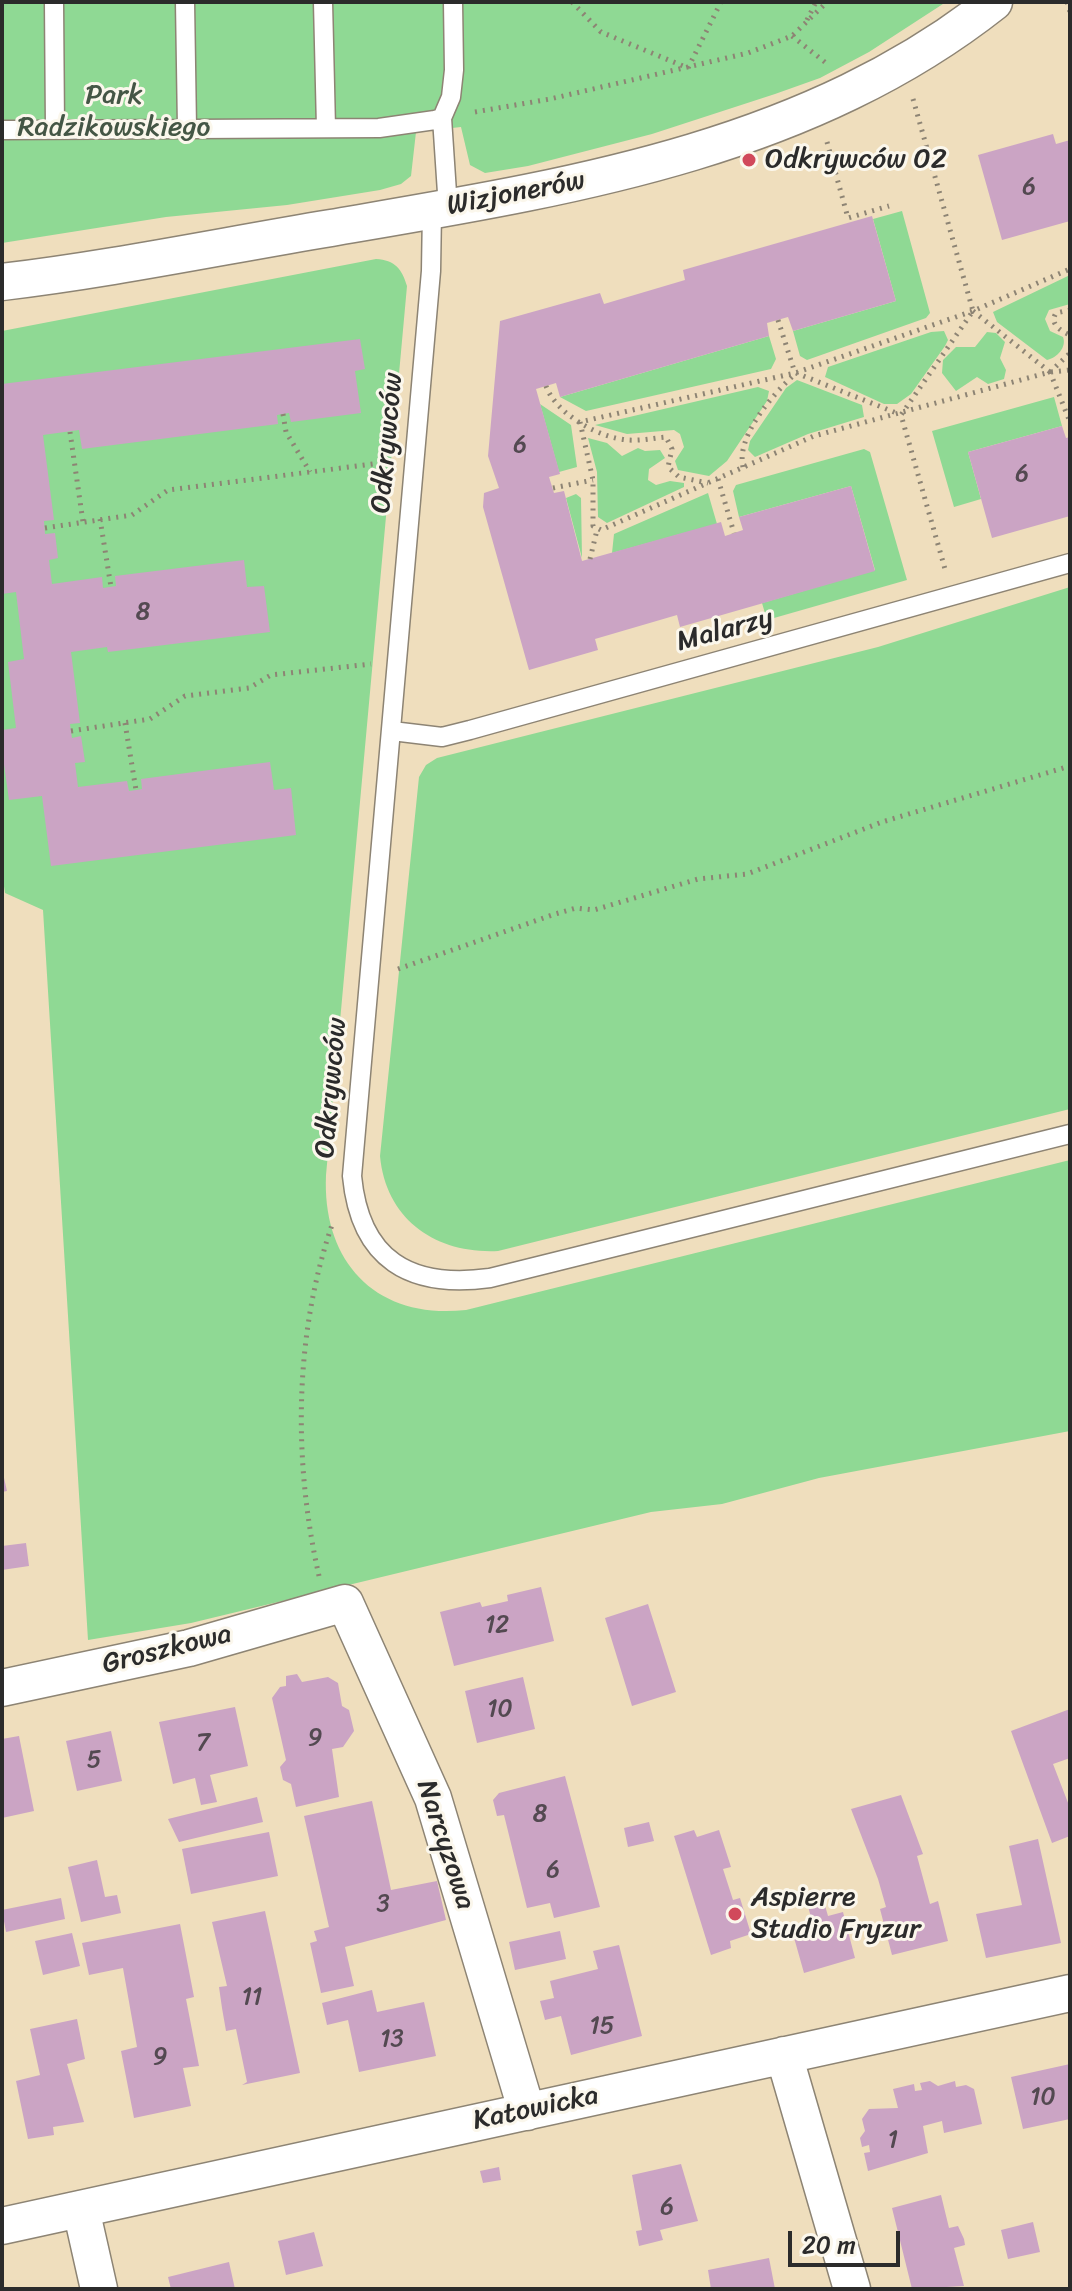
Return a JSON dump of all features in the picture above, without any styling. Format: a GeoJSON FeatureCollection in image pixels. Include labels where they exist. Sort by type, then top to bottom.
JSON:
{"type":"FeatureCollection","features":[{"type":"Feature","properties":{"kind":"street","name":"Wizjonerów"},"geometry":{"type":"LineString","coordinates":[[2,282],[440,209],[609,176],[776,125],[823,107],[890,73],[946,39],[994,2]]}},
{"type":"Feature","properties":{"kind":"street","name":"Narcyzowa"},"geometry":{"type":"LineString","coordinates":[[330,1607],[345,1603],[433,1798],[527,2112]]}},
{"type":"Feature","properties":{"kind":"street","name":"Groszkowa"},"geometry":{"type":"LineString","coordinates":[[2,1688],[189,1648],[330,1607]]}},
{"type":"Feature","properties":{"kind":"street","name":"Katowicka"},"geometry":{"type":"LineString","coordinates":[[2,2226],[1070,1993]]}},
{"type":"Feature","properties":{"kind":"street"},"geometry":{"type":"LineString","coordinates":[[784,2055],[852,2289]]}},
{"type":"Feature","properties":{"kind":"street"},"geometry":{"type":"LineString","coordinates":[[81,2209],[99,2289]]}},
{"type":"Feature","properties":{"kind":"lane"},"geometry":{"type":"LineString","coordinates":[[54,2],[55,129]]}},
{"type":"Feature","properties":{"kind":"lane"},"geometry":{"type":"LineString","coordinates":[[185,2],[187,128]]}},
{"type":"Feature","properties":{"kind":"lane"},"geometry":{"type":"LineString","coordinates":[[323,2],[326,128]]}},
{"type":"Feature","properties":{"kind":"lane","name":"Odkrywców"},"geometry":{"type":"LineString","coordinates":[[453,2],[454,70],[451,97],[442,118],[440,209],[431,271],[352,1176],[355,1206],[363,1226],[375,1245],[400,1265],[439,1281],[490,1278],[1070,1134]]}},
{"type":"Feature","properties":{"kind":"lane"},"geometry":{"type":"LineString","coordinates":[[2,130],[379,128],[442,118]]}},
{"type":"Feature","properties":{"kind":"lane","name":"Malarzy"},"geometry":{"type":"LineString","coordinates":[[392,731],[442,737],[1070,563]]}},
{"type":"Feature","properties":{"kind":"path"},"geometry":{"type":"LineString","coordinates":[[572,2],[601,32],[688,68]]}},
{"type":"Feature","properties":{"kind":"path"},"geometry":{"type":"LineString","coordinates":[[688,68],[721,2]]}},
{"type":"Feature","properties":{"kind":"path"},"geometry":{"type":"LineString","coordinates":[[804,28],[816,2]]}},
{"type":"Feature","properties":{"kind":"path"},"geometry":{"type":"LineString","coordinates":[[442,118],[688,68],[792,36],[804,28],[827,2]]}},
{"type":"Feature","properties":{"kind":"path"},"geometry":{"type":"LineString","coordinates":[[1067,2],[1070,12]]}},
{"type":"Feature","properties":{"kind":"path"},"geometry":{"type":"LineString","coordinates":[[792,36],[828,65]]}},
{"type":"Feature","properties":{"kind":"path"},"geometry":{"type":"LineString","coordinates":[[913,99],[973,311],[1050,372],[1070,422]]}},
{"type":"Feature","properties":{"kind":"path"},"geometry":{"type":"LineString","coordinates":[[827,141],[848,218],[889,206]]}},
{"type":"Feature","properties":{"kind":"path"},"geometry":{"type":"LineString","coordinates":[[580,422],[795,373],[973,311],[1070,269]]}},
{"type":"Feature","properties":{"kind":"path"},"geometry":{"type":"LineString","coordinates":[[1070,310],[1056,313],[1053,319],[1056,326],[1070,335]]}},
{"type":"Feature","properties":{"kind":"path"},"geometry":{"type":"LineString","coordinates":[[901,415],[973,311]]}},
{"type":"Feature","properties":{"kind":"path"},"geometry":{"type":"LineString","coordinates":[[778,320],[795,373]]}},
{"type":"Feature","properties":{"kind":"path"},"geometry":{"type":"LineString","coordinates":[[1050,372],[1070,353]]}},
{"type":"Feature","properties":{"kind":"path"},"geometry":{"type":"LineString","coordinates":[[597,530],[814,436],[901,415],[1050,372],[1070,370]]}},
{"type":"Feature","properties":{"kind":"path"},"geometry":{"type":"LineString","coordinates":[[795,373],[901,415]]}},
{"type":"Feature","properties":{"kind":"path"},"geometry":{"type":"LineString","coordinates":[[743,467],[742,449],[747,438],[779,389],[795,373]]}},
{"type":"Feature","properties":{"kind":"path"},"geometry":{"type":"LineString","coordinates":[[546,386],[551,399],[580,422],[623,440],[666,437],[672,449],[668,467],[672,473],[708,483]]}},
{"type":"Feature","properties":{"kind":"path"},"geometry":{"type":"LineString","coordinates":[[283,414],[286,432],[310,472]]}},
{"type":"Feature","properties":{"kind":"path"},"geometry":{"type":"LineString","coordinates":[[901,415],[953,597]]}},
{"type":"Feature","properties":{"kind":"path"},"geometry":{"type":"LineString","coordinates":[[580,422],[593,480],[592,518],[597,530],[590,559]]}},
{"type":"Feature","properties":{"kind":"path"},"geometry":{"type":"LineString","coordinates":[[70,432],[83,522]]}},
{"type":"Feature","properties":{"kind":"path"},"geometry":{"type":"LineString","coordinates":[[45,528],[132,515],[168,490],[398,461]]}},
{"type":"Feature","properties":{"kind":"path"},"geometry":{"type":"LineString","coordinates":[[718,479],[734,533]]}},
{"type":"Feature","properties":{"kind":"path"},"geometry":{"type":"LineString","coordinates":[[553,488],[593,480]]}},
{"type":"Feature","properties":{"kind":"path"},"geometry":{"type":"LineString","coordinates":[[100,519],[111,587]]}},
{"type":"Feature","properties":{"kind":"path"},"geometry":{"type":"LineString","coordinates":[[71,731],[150,719],[185,696],[249,688],[271,675],[380,663]]}},
{"type":"Feature","properties":{"kind":"path"},"geometry":{"type":"LineString","coordinates":[[125,723],[136,790]]}},
{"type":"Feature","properties":{"kind":"path"},"geometry":{"type":"LineString","coordinates":[[390,973],[576,908],[594,910],[698,879],[747,874],[882,822],[1070,766]]}},
{"type":"Feature","properties":{"kind":"path"},"geometry":{"type":"LineString","coordinates":[[330,1607],[318,1573],[300,1435],[307,1343],[317,1285],[333,1222]]}},
{"type":"Feature","properties":{"kind":"green space","name":"Park Radzikowskiego"},"geometry":{"type":"Polygon","coordinates":[[[2,2],[946,2],[869,52],[820,78],[652,134],[528,166],[485,173],[470,165],[461,127],[416,132],[411,176],[401,184],[380,190],[287,205],[166,217],[2,243],[2,2]]]}},
{"type":"Feature","properties":{"kind":"green space"},"geometry":{"type":"Polygon","coordinates":[[[902,211],[930,313],[926,318],[807,360],[800,356],[793,331],[896,301],[873,219],[902,211]]]}},
{"type":"Feature","properties":{"kind":"green space"},"geometry":{"type":"Polygon","coordinates":[[[376,259],[397,266],[407,286],[326,1175],[327,1206],[345,1259],[361,1279],[381,1295],[434,1311],[466,1310],[1070,1160],[1070,1431],[819,1478],[722,1504],[651,1512],[191,1623],[88,1640],[43,910],[5,893],[2,873],[2,331],[376,259]]]}},
{"type":"Feature","properties":{"kind":"green space"},"geometry":{"type":"Polygon","coordinates":[[[1070,275],[1070,304],[1049,310],[1045,319],[1050,331],[1063,337],[1064,341],[1060,352],[1047,360],[997,322],[993,312],[1070,275]]]}},
{"type":"Feature","properties":{"kind":"green space"},"geometry":{"type":"Polygon","coordinates":[[[944,331],[948,340],[945,346],[911,394],[897,404],[884,404],[825,377],[828,367],[931,332],[944,331]]]}},
{"type":"Feature","properties":{"kind":"green space"},"geometry":{"type":"Polygon","coordinates":[[[987,332],[996,333],[1005,342],[1000,358],[1006,370],[1004,379],[988,384],[977,377],[956,391],[942,373],[943,360],[956,347],[975,347],[987,332]]]}},
{"type":"Feature","properties":{"kind":"green space"},"geometry":{"type":"Polygon","coordinates":[[[769,336],[776,359],[771,369],[586,411],[560,397],[769,336]]]}},
{"type":"Feature","properties":{"kind":"green space"},"geometry":{"type":"Polygon","coordinates":[[[797,380],[862,405],[864,417],[808,434],[755,457],[748,450],[750,441],[786,388],[797,380]]]}},
{"type":"Feature","properties":{"kind":"green space"},"geometry":{"type":"Polygon","coordinates":[[[758,387],[769,391],[767,401],[727,461],[709,476],[678,470],[675,461],[684,447],[680,434],[674,430],[627,434],[595,425],[758,387]]]}},
{"type":"Feature","properties":{"kind":"green space"},"geometry":{"type":"Polygon","coordinates":[[[1054,397],[1062,426],[968,452],[981,499],[954,507],[932,431],[1054,397]]]}},
{"type":"Feature","properties":{"kind":"green space"},"geometry":{"type":"Polygon","coordinates":[[[540,404],[571,425],[577,467],[559,472],[540,404]]]}},
{"type":"Feature","properties":{"kind":"green space"},"geometry":{"type":"Polygon","coordinates":[[[588,438],[607,443],[622,456],[638,448],[660,450],[665,458],[649,469],[648,480],[656,485],[670,481],[684,483],[684,487],[607,523],[598,517],[597,472],[588,438]]]}},
{"type":"Feature","properties":{"kind":"green space"},"geometry":{"type":"Polygon","coordinates":[[[864,449],[870,452],[907,580],[767,620],[762,603],[875,570],[851,486],[739,517],[733,491],[736,485],[864,449]]]}},
{"type":"Feature","properties":{"kind":"green space"},"geometry":{"type":"Polygon","coordinates":[[[708,493],[717,524],[612,553],[614,534],[708,493]]]}},
{"type":"Feature","properties":{"kind":"green space"},"geometry":{"type":"Polygon","coordinates":[[[576,494],[581,498],[582,558],[566,498],[576,494]]]}},
{"type":"Feature","properties":{"kind":"green space"},"geometry":{"type":"Polygon","coordinates":[[[1070,587],[1070,1109],[498,1251],[454,1246],[435,1239],[418,1229],[404,1215],[384,1179],[380,1156],[419,777],[426,765],[437,758],[878,647],[1070,587]]]}},
{"type":"Feature","properties":{"kind":"building"},"geometry":{"type":"Polygon","coordinates":[[[1053,134],[1056,144],[1070,140],[1070,221],[1002,240],[978,155],[1053,134]]]}},
{"type":"Feature","properties":{"kind":"building"},"geometry":{"type":"Polygon","coordinates":[[[872,216],[896,301],[793,331],[788,317],[767,323],[769,336],[560,397],[556,383],[536,389],[560,474],[549,477],[554,493],[564,491],[582,561],[721,522],[725,536],[743,530],[739,517],[851,486],[875,571],[680,627],[677,615],[595,639],[598,650],[529,670],[483,507],[484,493],[499,488],[488,456],[500,321],[600,293],[604,304],[685,280],[683,270],[872,216]]]}},
{"type":"Feature","properties":{"kind":"building"},"geometry":{"type":"Polygon","coordinates":[[[360,339],[365,369],[355,371],[361,413],[291,422],[289,413],[277,415],[278,424],[82,449],[79,430],[43,435],[54,520],[44,521],[45,534],[55,533],[58,558],[49,560],[52,584],[102,577],[103,588],[116,586],[115,576],[244,560],[247,587],[264,586],[270,632],[108,652],[107,647],[71,652],[80,723],[70,724],[72,738],[81,736],[85,762],[75,763],[78,787],[127,781],[129,791],[142,789],[141,779],[270,762],[274,790],[291,788],[296,835],[51,866],[42,796],[9,800],[2,750],[2,730],[16,728],[8,662],[24,659],[16,592],[2,594],[2,384],[360,339]]]}},
{"type":"Feature","properties":{"kind":"building"},"geometry":{"type":"Polygon","coordinates":[[[1062,426],[1066,438],[1070,437],[1070,516],[992,538],[968,452],[1062,426]]]}},
{"type":"Feature","properties":{"kind":"building"},"geometry":{"type":"Polygon","coordinates":[[[2,1469],[7,1491],[2,1492],[2,1469]]]}},
{"type":"Feature","properties":{"kind":"building"},"geometry":{"type":"Polygon","coordinates":[[[26,1543],[29,1566],[2,1570],[2,1546],[26,1543]]]}},
{"type":"Feature","properties":{"kind":"building"},"geometry":{"type":"Polygon","coordinates":[[[541,1587],[554,1641],[454,1666],[440,1612],[480,1602],[482,1607],[508,1601],[507,1595],[541,1587]]]}},
{"type":"Feature","properties":{"kind":"building"},"geometry":{"type":"Polygon","coordinates":[[[648,1604],[676,1692],[632,1706],[605,1618],[648,1604]]]}},
{"type":"Feature","properties":{"kind":"building"},"geometry":{"type":"Polygon","coordinates":[[[297,1674],[302,1682],[328,1677],[338,1683],[342,1706],[349,1710],[354,1731],[343,1747],[332,1749],[339,1797],[296,1807],[291,1784],[283,1780],[280,1767],[286,1760],[272,1698],[280,1687],[286,1686],[286,1676],[297,1674]]]}},
{"type":"Feature","properties":{"kind":"building"},"geometry":{"type":"Polygon","coordinates":[[[523,1677],[535,1729],[477,1743],[465,1691],[523,1677]]]}},
{"type":"Feature","properties":{"kind":"building"},"geometry":{"type":"Polygon","coordinates":[[[235,1707],[248,1766],[210,1775],[217,1802],[201,1805],[195,1778],[173,1784],[159,1722],[235,1707]]]}},
{"type":"Feature","properties":{"kind":"building"},"geometry":{"type":"Polygon","coordinates":[[[1070,1709],[1070,1758],[1053,1764],[1070,1808],[1070,1836],[1052,1843],[1011,1731],[1070,1709]]]}},
{"type":"Feature","properties":{"kind":"building"},"geometry":{"type":"Polygon","coordinates":[[[111,1731],[122,1781],[77,1791],[66,1741],[111,1731]]]}},
{"type":"Feature","properties":{"kind":"building"},"geometry":{"type":"Polygon","coordinates":[[[19,1736],[34,1811],[2,1818],[2,1739],[19,1736]]]}},
{"type":"Feature","properties":{"kind":"building"},"geometry":{"type":"Polygon","coordinates":[[[565,1776],[600,1907],[554,1918],[550,1903],[527,1908],[504,1815],[497,1816],[493,1800],[499,1793],[565,1776]]]}},
{"type":"Feature","properties":{"kind":"building"},"geometry":{"type":"Polygon","coordinates":[[[901,1795],[923,1854],[917,1856],[930,1904],[938,1901],[948,1941],[892,1955],[880,1909],[886,1907],[851,1809],[901,1795]]]}},
{"type":"Feature","properties":{"kind":"building"},"geometry":{"type":"Polygon","coordinates":[[[257,1797],[263,1822],[179,1842],[168,1819],[257,1797]]]}},
{"type":"Feature","properties":{"kind":"building"},"geometry":{"type":"Polygon","coordinates":[[[372,1801],[391,1890],[437,1881],[446,1920],[345,1947],[354,1986],[321,1993],[310,1943],[317,1941],[314,1931],[329,1927],[304,1816],[372,1801]]]}},
{"type":"Feature","properties":{"kind":"building"},"geometry":{"type":"Polygon","coordinates":[[[649,1822],[654,1841],[628,1847],[624,1828],[649,1822]]]}},
{"type":"Feature","properties":{"kind":"building"},"geometry":{"type":"Polygon","coordinates":[[[694,1830],[697,1837],[719,1830],[731,1867],[723,1869],[733,1900],[740,1898],[751,1934],[730,1941],[731,1948],[711,1955],[674,1836],[694,1830]]]}},
{"type":"Feature","properties":{"kind":"building"},"geometry":{"type":"Polygon","coordinates":[[[269,1832],[278,1876],[191,1894],[182,1849],[269,1832]]]}},
{"type":"Feature","properties":{"kind":"building"},"geometry":{"type":"Polygon","coordinates":[[[1038,1839],[1061,1943],[986,1958],[976,1914],[1022,1905],[1009,1846],[1038,1839]]]}},
{"type":"Feature","properties":{"kind":"building"},"geometry":{"type":"Polygon","coordinates":[[[97,1860],[105,1897],[117,1895],[121,1913],[81,1922],[68,1867],[97,1860]]]}},
{"type":"Feature","properties":{"kind":"building"},"geometry":{"type":"Polygon","coordinates":[[[822,1895],[828,1916],[843,1912],[855,1958],[804,1973],[791,1927],[812,1921],[806,1899],[822,1895]]]}},
{"type":"Feature","properties":{"kind":"building"},"geometry":{"type":"Polygon","coordinates":[[[61,1898],[65,1919],[6,1932],[2,1910],[61,1898]]]}},
{"type":"Feature","properties":{"kind":"building"},"geometry":{"type":"Polygon","coordinates":[[[265,1911],[300,2073],[242,2085],[247,2082],[236,2029],[226,2031],[219,1987],[227,1986],[212,1922],[265,1911]]]}},
{"type":"Feature","properties":{"kind":"building"},"geometry":{"type":"Polygon","coordinates":[[[180,1924],[194,1997],[186,1999],[199,2066],[183,2068],[191,2106],[134,2118],[121,2051],[137,2047],[123,1968],[89,1975],[82,1943],[180,1924]]]}},
{"type":"Feature","properties":{"kind":"building"},"geometry":{"type":"Polygon","coordinates":[[[560,1931],[566,1959],[515,1970],[509,1942],[560,1931]]]}},
{"type":"Feature","properties":{"kind":"building"},"geometry":{"type":"Polygon","coordinates":[[[72,1933],[80,1966],[43,1975],[35,1941],[72,1933]]]}},
{"type":"Feature","properties":{"kind":"building"},"geometry":{"type":"Polygon","coordinates":[[[619,1945],[642,2036],[571,2055],[561,2016],[545,2020],[540,2001],[554,1998],[550,1981],[598,1969],[593,1951],[619,1945]]]}},
{"type":"Feature","properties":{"kind":"building"},"geometry":{"type":"Polygon","coordinates":[[[372,1990],[377,2012],[424,2002],[436,2056],[359,2072],[348,2020],[327,2025],[322,2003],[372,1990]]]}},
{"type":"Feature","properties":{"kind":"building"},"geometry":{"type":"Polygon","coordinates":[[[77,2019],[85,2059],[67,2064],[84,2122],[53,2127],[54,2135],[28,2139],[16,2081],[40,2075],[30,2029],[77,2019]]]}},
{"type":"Feature","properties":{"kind":"building"},"geometry":{"type":"Polygon","coordinates":[[[1070,2064],[1070,2119],[1023,2129],[1011,2077],[1070,2064]]]}},
{"type":"Feature","properties":{"kind":"building"},"geometry":{"type":"Polygon","coordinates":[[[930,2081],[938,2086],[955,2081],[956,2087],[966,2085],[974,2089],[982,2124],[944,2133],[942,2121],[923,2126],[928,2153],[868,2171],[864,2153],[870,2152],[869,2145],[862,2147],[860,2138],[865,2131],[862,2119],[869,2109],[898,2108],[893,2089],[914,2084],[915,2091],[922,2090],[920,2083],[930,2081]]]}},
{"type":"Feature","properties":{"kind":"building"},"geometry":{"type":"Polygon","coordinates":[[[681,2164],[698,2221],[660,2230],[663,2240],[639,2246],[636,2231],[642,2230],[632,2175],[681,2164]]]}},
{"type":"Feature","properties":{"kind":"building"},"geometry":{"type":"Polygon","coordinates":[[[499,2167],[501,2180],[483,2183],[480,2171],[499,2167]]]}},
{"type":"Feature","properties":{"kind":"building"},"geometry":{"type":"Polygon","coordinates":[[[941,2195],[949,2228],[958,2226],[964,2239],[965,2245],[954,2248],[964,2286],[912,2289],[892,2208],[941,2195]]]}},
{"type":"Feature","properties":{"kind":"building"},"geometry":{"type":"Polygon","coordinates":[[[1033,2222],[1040,2252],[1008,2259],[1001,2230],[1033,2222]]]}},
{"type":"Feature","properties":{"kind":"building"},"geometry":{"type":"Polygon","coordinates":[[[314,2232],[323,2266],[286,2275],[278,2241],[314,2232]]]}},
{"type":"Feature","properties":{"kind":"building"},"geometry":{"type":"Polygon","coordinates":[[[769,2258],[775,2289],[711,2289],[708,2270],[769,2258]]]}},
{"type":"Feature","properties":{"kind":"building"},"geometry":{"type":"Polygon","coordinates":[[[229,2262],[235,2289],[171,2289],[168,2277],[229,2262]]]}},
{"type":"Feature","properties":{"kind":"place","name":"Odkrywców 02"},"geometry":{"type":"Point","coordinates":[749,160]}},
{"type":"Feature","properties":{"kind":"place","name":"Aspierre Studio Fryzur"},"geometry":{"type":"Point","coordinates":[735,1914]}}]}
